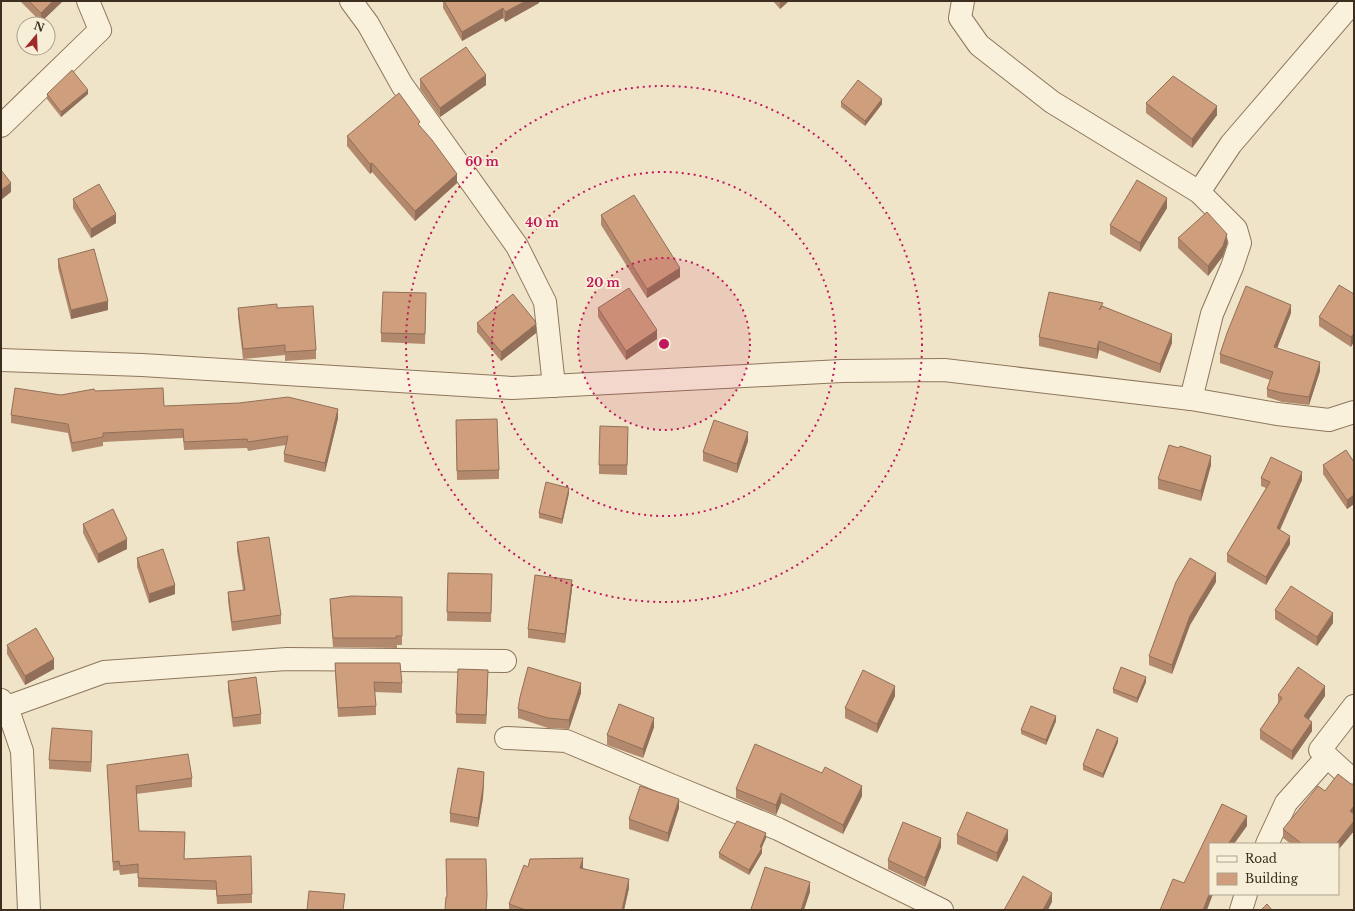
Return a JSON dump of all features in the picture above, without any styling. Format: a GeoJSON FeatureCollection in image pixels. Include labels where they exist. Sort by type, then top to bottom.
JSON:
{"type":"FeatureCollection","features":[{"type":"Feature","properties":{"kind":"street"},"geometry":{"type":"LineString","coordinates":[[1,126],[100,30],[88,1]]}},
{"type":"Feature","properties":{"kind":"street"},"geometry":{"type":"LineString","coordinates":[[351,1],[368,24],[402,85],[517,246],[545,302],[554,386]]}},
{"type":"Feature","properties":{"kind":"street"},"geometry":{"type":"LineString","coordinates":[[963,1],[960,18],[979,46],[1052,102],[1199,192],[1236,229],[1240,243],[1232,267],[1212,314],[1191,399]]}},
{"type":"Feature","properties":{"kind":"street"},"geometry":{"type":"LineString","coordinates":[[1199,192],[1231,144],[1354,1]]}},
{"type":"Feature","properties":{"kind":"street"},"geometry":{"type":"LineString","coordinates":[[1,360],[142,365],[512,388],[842,371],[944,370],[1191,399],[1277,414],[1329,420],[1354,412]]}},
{"type":"Feature","properties":{"kind":"street"},"geometry":{"type":"LineString","coordinates":[[29,910],[22,751],[4,703],[104,672],[286,658],[505,661]]}},
{"type":"Feature","properties":{"kind":"street"},"geometry":{"type":"LineString","coordinates":[[1354,706],[1320,750],[1354,781]]}},
{"type":"Feature","properties":{"kind":"street"},"geometry":{"type":"LineString","coordinates":[[506,738],[566,741],[778,829],[942,910]]}},
{"type":"Feature","properties":{"kind":"street"},"geometry":{"type":"LineString","coordinates":[[1267,843],[1286,803],[1327,757]]}},
{"type":"Feature","properties":{"kind":"street"},"geometry":{"type":"LineString","coordinates":[[1241,910],[1246,895]]}},
{"type":"Feature","properties":{"kind":"building"},"geometry":{"type":"Polygon","coordinates":[[[29,1],[53,1],[41,13],[29,1]]]}},
{"type":"Feature","properties":{"kind":"building"},"geometry":{"type":"Polygon","coordinates":[[[444,1],[526,1],[505,12],[503,8],[462,32],[444,1]]]}},
{"type":"Feature","properties":{"kind":"building"},"geometry":{"type":"Polygon","coordinates":[[[466,47],[486,75],[440,108],[420,79],[466,47]]]}},
{"type":"Feature","properties":{"kind":"building"},"geometry":{"type":"Polygon","coordinates":[[[72,70],[88,90],[61,112],[47,94],[72,70]]]}},
{"type":"Feature","properties":{"kind":"building"},"geometry":{"type":"Polygon","coordinates":[[[1173,76],[1217,106],[1192,139],[1146,103],[1173,76]]]}},
{"type":"Feature","properties":{"kind":"building"},"geometry":{"type":"Polygon","coordinates":[[[858,80],[882,99],[865,121],[841,102],[858,80]]]}},
{"type":"Feature","properties":{"kind":"building"},"geometry":{"type":"Polygon","coordinates":[[[399,93],[420,122],[418,124],[457,174],[415,211],[372,163],[370,164],[347,136],[399,93]]]}},
{"type":"Feature","properties":{"kind":"building"},"geometry":{"type":"Polygon","coordinates":[[[1,170],[11,183],[1,190],[1,170]]]}},
{"type":"Feature","properties":{"kind":"building"},"geometry":{"type":"Polygon","coordinates":[[[1137,180],[1167,198],[1140,243],[1110,225],[1137,180]]]}},
{"type":"Feature","properties":{"kind":"building"},"geometry":{"type":"Polygon","coordinates":[[[99,184],[116,214],[91,229],[73,199],[99,184]]]}},
{"type":"Feature","properties":{"kind":"building"},"geometry":{"type":"Polygon","coordinates":[[[634,195],[680,268],[647,289],[601,215],[634,195]]]}},
{"type":"Feature","properties":{"kind":"building"},"geometry":{"type":"Polygon","coordinates":[[[1207,212],[1227,234],[1223,246],[1208,266],[1178,238],[1207,212]]]}},
{"type":"Feature","properties":{"kind":"building"},"geometry":{"type":"Polygon","coordinates":[[[94,249],[108,301],[71,310],[58,259],[94,249]]]}},
{"type":"Feature","properties":{"kind":"building"},"geometry":{"type":"Polygon","coordinates":[[[1339,285],[1354,294],[1354,333],[1351,337],[1319,317],[1339,285]]]}},
{"type":"Feature","properties":{"kind":"building"},"geometry":{"type":"Polygon","coordinates":[[[1246,286],[1291,305],[1274,347],[1320,362],[1309,397],[1267,389],[1273,372],[1220,354],[1246,286]]]}},
{"type":"Feature","properties":{"kind":"building"},"geometry":{"type":"Polygon","coordinates":[[[629,288],[657,330],[626,351],[598,308],[629,288]]]}},
{"type":"Feature","properties":{"kind":"building"},"geometry":{"type":"Polygon","coordinates":[[[383,292],[426,293],[425,334],[381,333],[383,292]]]}},
{"type":"Feature","properties":{"kind":"building"},"geometry":{"type":"Polygon","coordinates":[[[1049,292],[1103,303],[1099,310],[1102,306],[1172,334],[1160,364],[1099,341],[1097,349],[1039,337],[1049,292]]]}},
{"type":"Feature","properties":{"kind":"building"},"geometry":{"type":"Polygon","coordinates":[[[513,294],[536,324],[501,352],[477,323],[513,294]]]}},
{"type":"Feature","properties":{"kind":"building"},"geometry":{"type":"Polygon","coordinates":[[[277,304],[277,308],[313,306],[316,350],[285,352],[285,345],[243,349],[238,308],[277,304]]]}},
{"type":"Feature","properties":{"kind":"building"},"geometry":{"type":"Polygon","coordinates":[[[15,388],[61,395],[94,389],[95,391],[163,388],[164,406],[239,403],[288,397],[338,409],[325,463],[284,454],[288,436],[248,442],[247,439],[184,442],[183,429],[103,433],[103,437],[72,443],[68,424],[11,415],[15,388]]]}},
{"type":"Feature","properties":{"kind":"building"},"geometry":{"type":"Polygon","coordinates":[[[497,419],[499,470],[457,471],[456,420],[497,419]]]}},
{"type":"Feature","properties":{"kind":"building"},"geometry":{"type":"Polygon","coordinates":[[[714,420],[748,432],[737,464],[703,452],[714,420]]]}},
{"type":"Feature","properties":{"kind":"building"},"geometry":{"type":"Polygon","coordinates":[[[600,426],[628,427],[627,465],[599,465],[600,426]]]}},
{"type":"Feature","properties":{"kind":"building"},"geometry":{"type":"Polygon","coordinates":[[[1169,445],[1179,448],[1180,446],[1211,456],[1201,491],[1158,479],[1169,445]]]}},
{"type":"Feature","properties":{"kind":"building"},"geometry":{"type":"Polygon","coordinates":[[[1346,450],[1354,462],[1354,495],[1347,500],[1323,465],[1346,450]]]}},
{"type":"Feature","properties":{"kind":"building"},"geometry":{"type":"Polygon","coordinates":[[[1271,457],[1302,472],[1277,528],[1290,536],[1266,577],[1227,554],[1270,482],[1261,478],[1271,457]]]}},
{"type":"Feature","properties":{"kind":"building"},"geometry":{"type":"Polygon","coordinates":[[[546,482],[569,488],[562,519],[539,513],[546,482]]]}},
{"type":"Feature","properties":{"kind":"building"},"geometry":{"type":"Polygon","coordinates":[[[113,509],[127,539],[98,554],[83,524],[113,509]]]}},
{"type":"Feature","properties":{"kind":"building"},"geometry":{"type":"Polygon","coordinates":[[[269,537],[281,615],[232,622],[228,592],[245,590],[237,542],[269,537]]]}},
{"type":"Feature","properties":{"kind":"building"},"geometry":{"type":"Polygon","coordinates":[[[163,549],[175,585],[149,594],[137,558],[163,549]]]}},
{"type":"Feature","properties":{"kind":"building"},"geometry":{"type":"Polygon","coordinates":[[[1190,558],[1216,573],[1190,616],[1172,665],[1149,656],[1176,582],[1190,558]]]}},
{"type":"Feature","properties":{"kind":"building"},"geometry":{"type":"Polygon","coordinates":[[[448,573],[492,574],[491,613],[447,612],[448,573]]]}},
{"type":"Feature","properties":{"kind":"building"},"geometry":{"type":"Polygon","coordinates":[[[535,575],[572,580],[565,634],[528,629],[535,575]]]}},
{"type":"Feature","properties":{"kind":"building"},"geometry":{"type":"Polygon","coordinates":[[[1291,586],[1333,613],[1317,637],[1275,610],[1291,586]]]}},
{"type":"Feature","properties":{"kind":"building"},"geometry":{"type":"Polygon","coordinates":[[[351,596],[402,597],[402,636],[396,636],[397,638],[333,638],[330,599],[351,596]]]}},
{"type":"Feature","properties":{"kind":"building"},"geometry":{"type":"Polygon","coordinates":[[[36,628],[54,659],[25,676],[7,645],[36,628]]]}},
{"type":"Feature","properties":{"kind":"building"},"geometry":{"type":"Polygon","coordinates":[[[335,663],[400,663],[402,683],[374,682],[376,706],[338,708],[335,663]]]}},
{"type":"Feature","properties":{"kind":"building"},"geometry":{"type":"Polygon","coordinates":[[[528,667],[581,683],[569,720],[548,718],[518,709],[528,667]]]}},
{"type":"Feature","properties":{"kind":"building"},"geometry":{"type":"Polygon","coordinates":[[[1121,667],[1146,677],[1137,698],[1113,689],[1121,667]]]}},
{"type":"Feature","properties":{"kind":"building"},"geometry":{"type":"Polygon","coordinates":[[[1298,667],[1325,686],[1304,716],[1312,722],[1292,751],[1260,730],[1282,698],[1278,695],[1298,667]]]}},
{"type":"Feature","properties":{"kind":"building"},"geometry":{"type":"Polygon","coordinates":[[[458,669],[488,670],[486,715],[456,714],[458,669]]]}},
{"type":"Feature","properties":{"kind":"building"},"geometry":{"type":"Polygon","coordinates":[[[863,670],[895,686],[877,724],[845,708],[863,670]]]}},
{"type":"Feature","properties":{"kind":"building"},"geometry":{"type":"Polygon","coordinates":[[[256,677],[261,714],[233,718],[228,681],[256,677]]]}},
{"type":"Feature","properties":{"kind":"building"},"geometry":{"type":"Polygon","coordinates":[[[619,704],[654,718],[643,749],[607,735],[619,704]]]}},
{"type":"Feature","properties":{"kind":"building"},"geometry":{"type":"Polygon","coordinates":[[[1031,706],[1056,716],[1046,740],[1021,730],[1031,706]]]}},
{"type":"Feature","properties":{"kind":"building"},"geometry":{"type":"Polygon","coordinates":[[[52,728],[92,731],[91,762],[49,760],[52,728]]]}},
{"type":"Feature","properties":{"kind":"building"},"geometry":{"type":"Polygon","coordinates":[[[1097,729],[1118,738],[1103,774],[1083,765],[1097,729]]]}},
{"type":"Feature","properties":{"kind":"building"},"geometry":{"type":"Polygon","coordinates":[[[755,744],[822,773],[825,767],[862,786],[843,825],[781,793],[776,805],[736,789],[755,744]]]}},
{"type":"Feature","properties":{"kind":"building"},"geometry":{"type":"Polygon","coordinates":[[[188,754],[192,778],[136,786],[139,831],[185,832],[184,859],[251,856],[252,894],[217,896],[216,881],[138,878],[138,864],[120,866],[119,861],[113,862],[107,765],[188,754]]]}},
{"type":"Feature","properties":{"kind":"building"},"geometry":{"type":"Polygon","coordinates":[[[458,768],[484,772],[478,818],[450,813],[458,768]]]}},
{"type":"Feature","properties":{"kind":"building"},"geometry":{"type":"Polygon","coordinates":[[[1338,774],[1351,784],[1354,784],[1354,806],[1350,811],[1354,814],[1354,821],[1337,843],[1301,843],[1283,829],[1318,786],[1325,791],[1338,774]]]}},
{"type":"Feature","properties":{"kind":"building"},"geometry":{"type":"Polygon","coordinates":[[[640,786],[679,799],[668,833],[629,819],[640,786]]]}},
{"type":"Feature","properties":{"kind":"building"},"geometry":{"type":"Polygon","coordinates":[[[1222,804],[1247,816],[1229,843],[1209,843],[1209,895],[1203,910],[1160,910],[1173,879],[1184,883],[1222,804]]]}},
{"type":"Feature","properties":{"kind":"building"},"geometry":{"type":"Polygon","coordinates":[[[967,812],[1008,830],[997,853],[957,835],[967,812]]]}},
{"type":"Feature","properties":{"kind":"building"},"geometry":{"type":"Polygon","coordinates":[[[737,821],[766,833],[760,847],[762,848],[749,870],[719,853],[737,821]]]}},
{"type":"Feature","properties":{"kind":"building"},"geometry":{"type":"Polygon","coordinates":[[[903,822],[941,838],[925,878],[888,860],[903,822]]]}},
{"type":"Feature","properties":{"kind":"building"},"geometry":{"type":"Polygon","coordinates":[[[583,858],[580,868],[629,879],[622,910],[526,910],[509,904],[524,865],[528,867],[530,859],[583,858]]]}},
{"type":"Feature","properties":{"kind":"building"},"geometry":{"type":"Polygon","coordinates":[[[446,859],[486,859],[486,910],[445,910],[447,897],[446,859]]]}},
{"type":"Feature","properties":{"kind":"building"},"geometry":{"type":"Polygon","coordinates":[[[765,867],[810,882],[801,910],[751,909],[765,867]]]}},
{"type":"Feature","properties":{"kind":"building"},"geometry":{"type":"Polygon","coordinates":[[[1023,876],[1052,893],[1043,910],[1004,910],[1023,876]]]}},
{"type":"Feature","properties":{"kind":"building"},"geometry":{"type":"Polygon","coordinates":[[[309,891],[345,894],[343,910],[307,910],[309,891]]]}},
{"type":"Feature","properties":{"kind":"building"},"geometry":{"type":"Polygon","coordinates":[[[1267,904],[1272,910],[1261,910],[1267,904]]]}}]}
